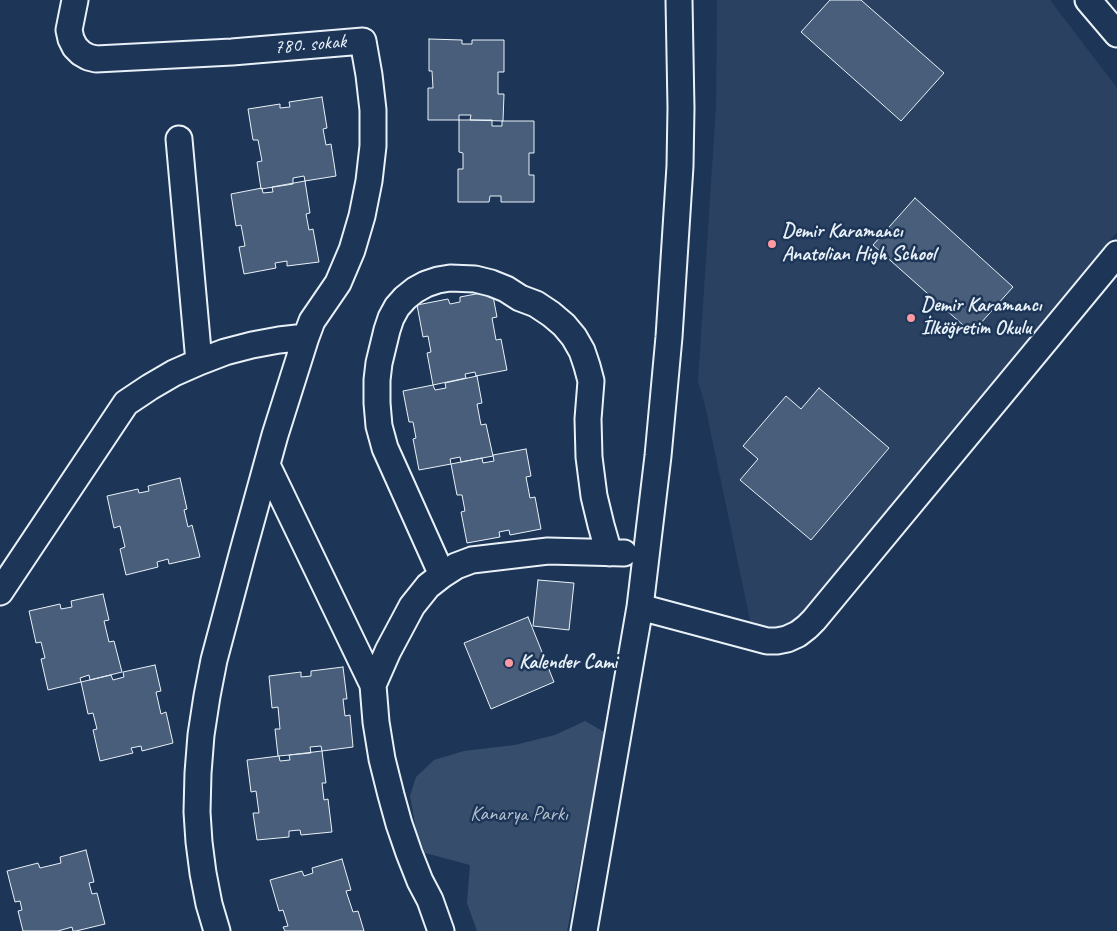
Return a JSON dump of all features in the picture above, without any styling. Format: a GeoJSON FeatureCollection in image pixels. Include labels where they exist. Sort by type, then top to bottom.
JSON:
{"type":"FeatureCollection","features":[{"type":"Feature","properties":{"kind":"street","name":"780. sokak"},"geometry":{"type":"LineString","coordinates":[[75,0],[69,30],[71,39],[75,47],[88,57],[232,52],[363,40],[373,110],[373,146],[369,181],[362,216],[352,250],[338,283],[309,329]]}},
{"type":"Feature","properties":{"kind":"street"},"geometry":{"type":"LineString","coordinates":[[584,931],[640,606],[658,456],[668,357],[677,223],[681,108],[679,0]]}},
{"type":"Feature","properties":{"kind":"street"},"geometry":{"type":"LineString","coordinates":[[1088,0],[1117,34]]}},
{"type":"Feature","properties":{"kind":"street"},"geometry":{"type":"LineString","coordinates":[[179,139],[199,362]]}},
{"type":"Feature","properties":{"kind":"street"},"geometry":{"type":"LineString","coordinates":[[640,606],[768,641],[782,640],[798,634],[814,620],[1117,254]]}},
{"type":"Feature","properties":{"kind":"street"},"geometry":{"type":"LineString","coordinates":[[442,575],[385,448],[379,426],[377,380],[385,338],[391,318],[397,307],[415,290],[426,284],[450,278],[475,279],[491,283],[536,304],[564,326],[582,351],[591,381],[588,419],[589,458],[594,496],[609,553]]}},
{"type":"Feature","properties":{"kind":"street"},"geometry":{"type":"LineString","coordinates":[[0,592],[126,403],[174,373],[199,362],[225,352],[279,340],[309,329]]}},
{"type":"Feature","properties":{"kind":"street"},"geometry":{"type":"LineString","coordinates":[[217,931],[207,896],[199,842],[197,812],[198,773],[206,696],[267,465],[309,329]]}},
{"type":"Feature","properties":{"kind":"street"},"geometry":{"type":"LineString","coordinates":[[267,465],[373,685],[376,722],[390,795],[409,853],[430,900],[441,931]]}},
{"type":"Feature","properties":{"kind":"street"},"geometry":{"type":"LineString","coordinates":[[373,685],[388,651],[412,606],[428,586],[456,566],[472,560],[548,551],[646,554]]}},
{"type":"Feature","properties":{"kind":"shaded area","name":"Demir Karamancı İlköğretim Okulu"},"geometry":{"type":"Polygon","coordinates":[[[717,0],[1050,0],[1117,88],[1117,232],[794,630],[751,625],[705,405],[698,381],[716,107],[717,0]]]}},
{"type":"Feature","properties":{"kind":"green space","name":"Kanarya Parkı"},"geometry":{"type":"Polygon","coordinates":[[[585,721],[606,733],[567,931],[477,931],[467,903],[470,865],[425,853],[416,829],[410,796],[416,777],[434,760],[464,751],[515,745],[555,735],[585,721]]]}},
{"type":"Feature","properties":{"kind":"building"},"geometry":{"type":"Polygon","coordinates":[[[830,0],[861,0],[944,73],[901,121],[801,32],[830,0]]]}},
{"type":"Feature","properties":{"kind":"building"},"geometry":{"type":"Polygon","coordinates":[[[429,39],[462,40],[462,44],[472,44],[472,40],[504,40],[504,72],[498,72],[498,94],[504,94],[503,121],[470,120],[471,115],[459,115],[459,120],[428,120],[428,88],[433,88],[432,71],[429,71],[429,39]]]}},
{"type":"Feature","properties":{"kind":"building"},"geometry":{"type":"Polygon","coordinates":[[[322,97],[327,128],[323,129],[326,145],[331,144],[336,176],[305,181],[304,176],[293,178],[293,184],[261,189],[257,162],[262,161],[258,140],[253,140],[248,109],[280,104],[280,108],[290,107],[289,102],[322,97]]]}},
{"type":"Feature","properties":{"kind":"building"},"geometry":{"type":"Polygon","coordinates":[[[459,120],[492,120],[492,126],[502,126],[502,121],[534,121],[534,153],[529,153],[529,175],[534,175],[534,202],[501,202],[501,196],[490,196],[489,202],[458,202],[458,169],[463,169],[463,153],[459,152],[459,120]]]}},
{"type":"Feature","properties":{"kind":"building"},"geometry":{"type":"Polygon","coordinates":[[[305,181],[310,213],[306,214],[309,230],[313,229],[319,262],[287,266],[287,261],[275,263],[276,268],[244,274],[239,247],[245,246],[241,225],[236,226],[231,194],[262,188],[263,193],[273,192],[272,187],[305,181]]]}},
{"type":"Feature","properties":{"kind":"building"},"geometry":{"type":"Polygon","coordinates":[[[915,198],[1013,287],[972,333],[873,245],[915,198]]]}},
{"type":"Feature","properties":{"kind":"building"},"geometry":{"type":"Polygon","coordinates":[[[492,291],[497,317],[492,318],[496,340],[501,339],[507,370],[476,376],[475,372],[465,374],[466,378],[433,385],[427,353],[431,352],[428,336],[423,337],[417,305],[448,299],[450,304],[460,302],[460,297],[492,291]]]}},
{"type":"Feature","properties":{"kind":"building"},"geometry":{"type":"Polygon","coordinates":[[[477,376],[482,403],[477,404],[481,425],[486,424],[493,456],[461,462],[460,457],[450,459],[451,464],[419,470],[413,439],[416,438],[413,422],[409,422],[403,391],[433,385],[435,390],[446,388],[445,383],[477,376]]]}},
{"type":"Feature","properties":{"kind":"building"},"geometry":{"type":"Polygon","coordinates":[[[819,388],[889,448],[811,540],[740,480],[758,459],[743,446],[786,396],[801,409],[819,388]]]}},
{"type":"Feature","properties":{"kind":"building"},"geometry":{"type":"Polygon","coordinates":[[[526,449],[531,476],[526,477],[530,498],[535,497],[541,529],[510,535],[509,530],[499,532],[500,537],[467,543],[461,512],[465,511],[462,495],[457,495],[451,464],[482,458],[483,463],[494,461],[493,455],[526,449]]]}},
{"type":"Feature","properties":{"kind":"building"},"geometry":{"type":"Polygon","coordinates":[[[180,478],[187,509],[184,510],[188,527],[192,525],[200,557],[169,564],[168,559],[157,562],[158,567],[126,575],[120,549],[125,547],[120,526],[114,528],[107,496],[138,489],[139,493],[149,491],[148,486],[180,478]]]}},
{"type":"Feature","properties":{"kind":"building"},"geometry":{"type":"Polygon","coordinates":[[[538,580],[574,583],[569,630],[533,626],[538,580]]]}},
{"type":"Feature","properties":{"kind":"building"},"geometry":{"type":"Polygon","coordinates":[[[103,594],[109,620],[104,621],[109,642],[114,641],[122,672],[90,680],[89,675],[80,678],[81,682],[48,690],[41,659],[45,658],[41,642],[36,643],[29,611],[60,604],[61,609],[72,607],[71,601],[103,594]]]}},
{"type":"Feature","properties":{"kind":"building","name":"Kalender Cami"},"geometry":{"type":"Polygon","coordinates":[[[528,617],[554,682],[491,709],[464,643],[528,617]]]}},
{"type":"Feature","properties":{"kind":"building"},"geometry":{"type":"Polygon","coordinates":[[[155,665],[161,691],[156,692],[161,714],[166,712],[173,743],[142,751],[141,746],[131,748],[133,753],[100,761],[93,730],[97,729],[93,713],[88,714],[81,682],[111,675],[113,680],[124,677],[123,672],[155,665]]]}},
{"type":"Feature","properties":{"kind":"building"},"geometry":{"type":"Polygon","coordinates":[[[343,667],[347,699],[343,699],[345,716],[350,715],[353,747],[322,751],[321,746],[310,747],[311,753],[278,756],[275,729],[280,729],[278,707],[272,708],[269,676],[301,672],[301,677],[311,676],[311,671],[343,667]]]}},
{"type":"Feature","properties":{"kind":"building"},"geometry":{"type":"Polygon","coordinates":[[[322,751],[326,783],[322,783],[324,800],[328,799],[332,832],[301,835],[300,830],[289,831],[289,837],[257,840],[253,813],[259,813],[256,791],[251,792],[247,760],[279,756],[280,761],[290,760],[289,755],[322,751]]]}},
{"type":"Feature","properties":{"kind":"building"},"geometry":{"type":"Polygon","coordinates":[[[86,850],[94,882],[89,883],[92,894],[97,893],[105,924],[76,931],[73,931],[72,927],[58,931],[23,931],[18,911],[22,910],[20,901],[15,902],[7,871],[38,863],[40,868],[61,863],[60,857],[86,850]]]}},
{"type":"Feature","properties":{"kind":"building"},"geometry":{"type":"Polygon","coordinates":[[[342,859],[351,890],[346,891],[353,912],[358,911],[364,931],[285,931],[283,927],[288,926],[283,910],[279,911],[270,880],[302,871],[304,876],[313,873],[312,868],[342,859]]]}},
{"type":"Feature","properties":{"kind":"place","name":"Demir Karamancı Anatolian High School"},"geometry":{"type":"Point","coordinates":[772,244]}},
{"type":"Feature","properties":{"kind":"place","name":"Demir Karamancı İlköğretim Okulu"},"geometry":{"type":"Point","coordinates":[911,318]}},
{"type":"Feature","properties":{"kind":"place","name":"Kalender Cami"},"geometry":{"type":"Point","coordinates":[509,663]}}]}
